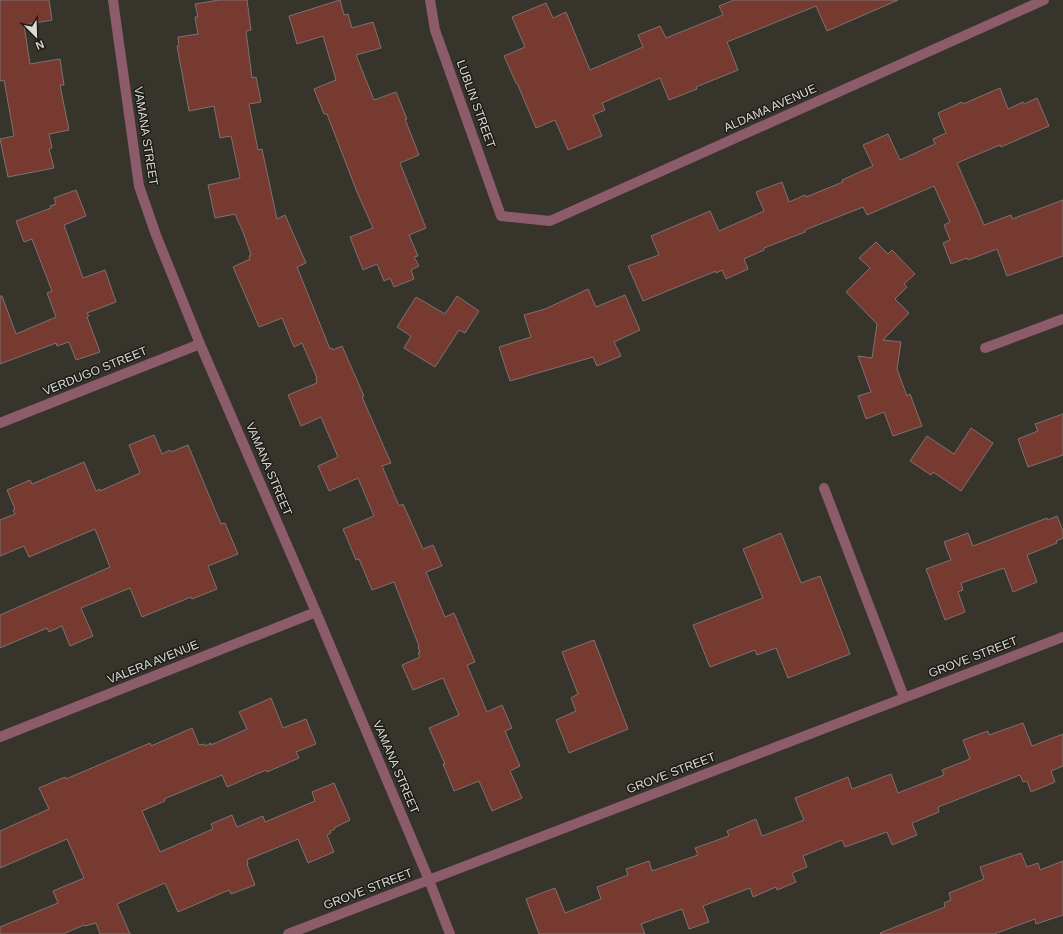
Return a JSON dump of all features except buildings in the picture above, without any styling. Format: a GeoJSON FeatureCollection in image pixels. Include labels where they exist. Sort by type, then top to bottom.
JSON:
{"type":"FeatureCollection","features":[{"type":"Feature","properties":{"kind":"street","name":"VAMANA STREET"},"geometry":{"type":"LineString","coordinates":[[113,0],[139,186],[156,235],[200,344],[316,612],[429,880],[450,934]]}},
{"type":"Feature","properties":{"kind":"street","name":"LUBLIN STREET"},"geometry":{"type":"LineString","coordinates":[[430,0],[436,30],[502,216]]}},
{"type":"Feature","properties":{"kind":"street","name":"ALDAMA AVENUE"},"geometry":{"type":"LineString","coordinates":[[502,216],[550,221],[1044,0]]}},
{"type":"Feature","properties":{"kind":"street"},"geometry":{"type":"LineString","coordinates":[[985,348],[1063,318]]}},
{"type":"Feature","properties":{"kind":"street","name":"VERDUGO STREET"},"geometry":{"type":"LineString","coordinates":[[0,423],[200,344]]}},
{"type":"Feature","properties":{"kind":"street"},"geometry":{"type":"LineString","coordinates":[[824,488],[904,698]]}},
{"type":"Feature","properties":{"kind":"street","name":"VALERA AVENUE"},"geometry":{"type":"LineString","coordinates":[[0,737],[316,612]]}},
{"type":"Feature","properties":{"kind":"street","name":"GROVE STREET"},"geometry":{"type":"LineString","coordinates":[[288,934],[1063,637]]}}]}
